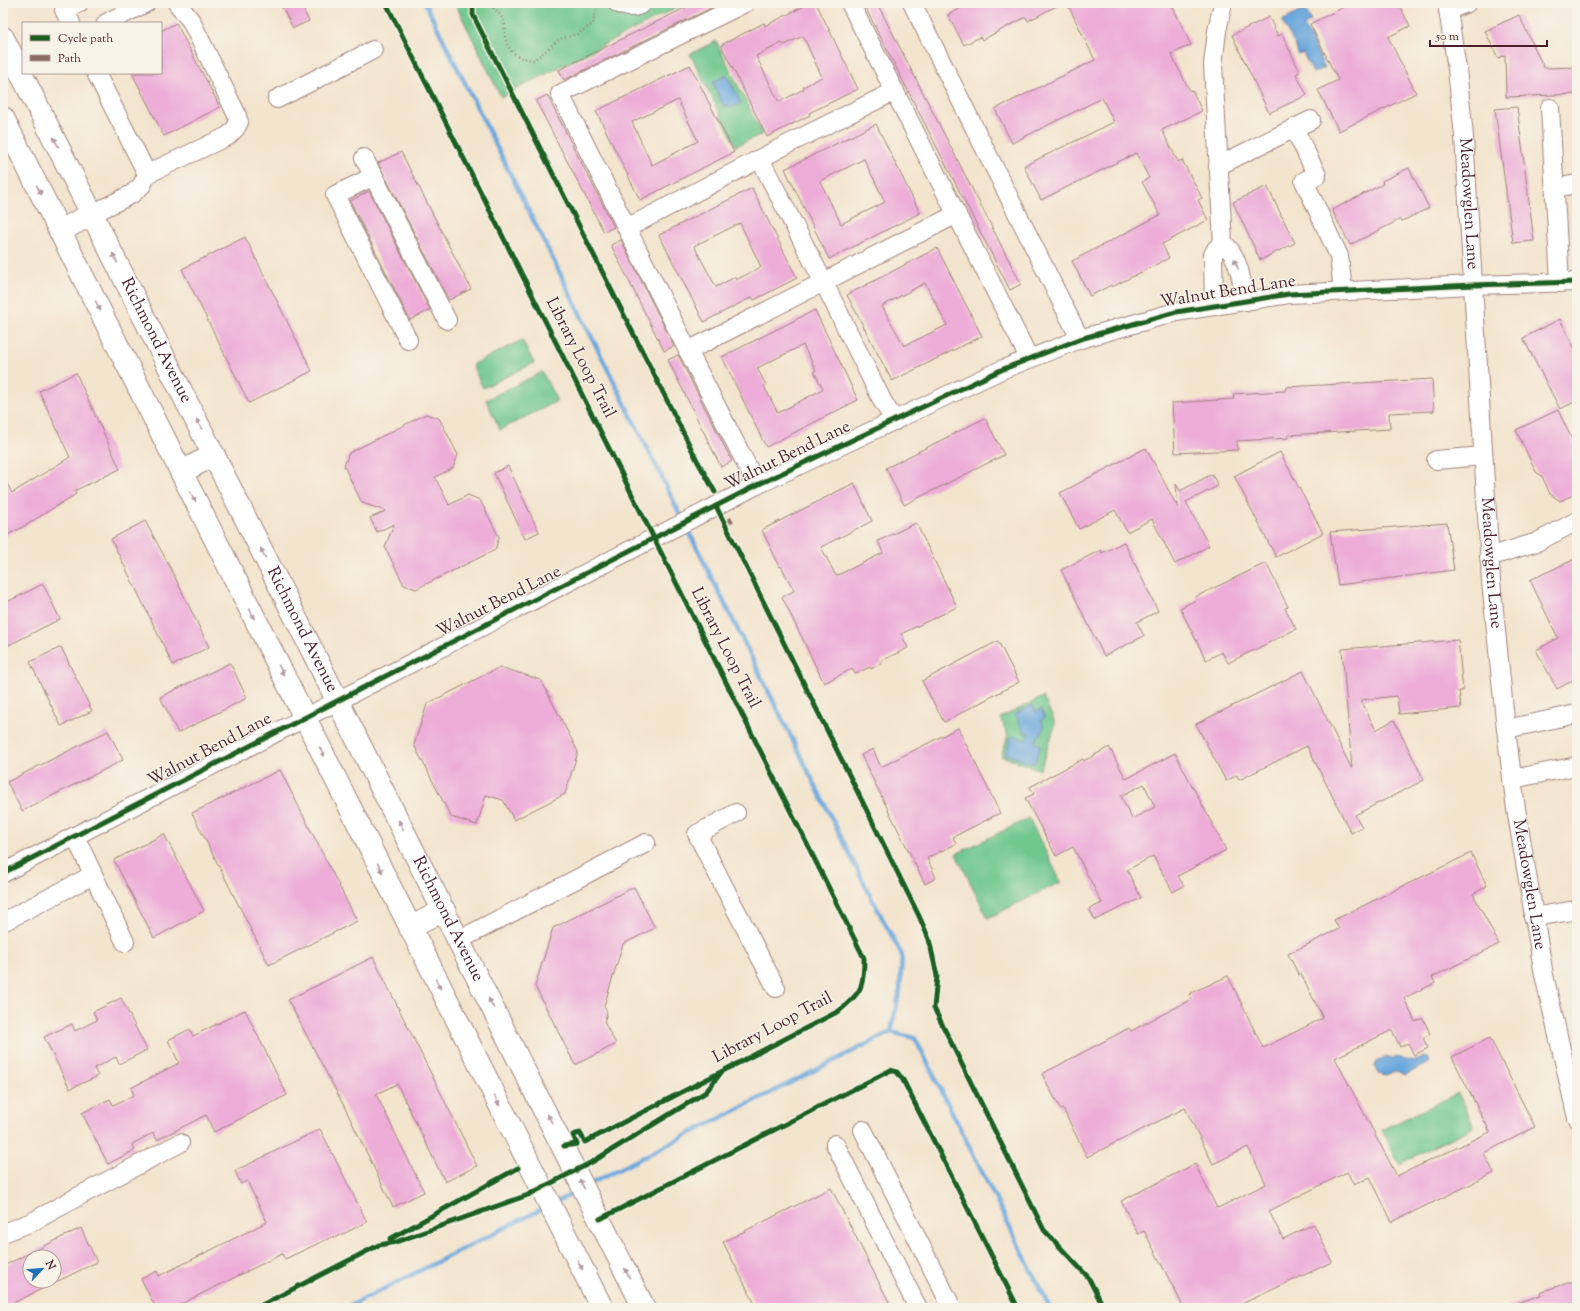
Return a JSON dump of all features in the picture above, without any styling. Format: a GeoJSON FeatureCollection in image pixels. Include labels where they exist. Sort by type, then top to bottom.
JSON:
{"type":"FeatureCollection","features":[{"type":"Feature","properties":{"kind":"main road","name":"Richmond Avenue"},"geometry":{"type":"LineString","coordinates":[[3,38],[20,66]]}},
{"type":"Feature","properties":{"kind":"main road","name":"Richmond Avenue"},"geometry":{"type":"LineString","coordinates":[[24,74],[92,214],[568,1154],[644,1308]]}},
{"type":"Feature","properties":{"kind":"main road"},"geometry":{"type":"LineString","coordinates":[[3,118],[602,1308]]}},
{"type":"Feature","properties":{"kind":"main road"},"geometry":{"type":"LineString","coordinates":[[60,230],[92,214]]}},
{"type":"Feature","properties":{"kind":"main road"},"geometry":{"type":"LineString","coordinates":[[180,472],[214,455]]}},
{"type":"Feature","properties":{"kind":"main road"},"geometry":{"type":"LineString","coordinates":[[410,928],[444,910]]}},
{"type":"Feature","properties":{"kind":"street"},"geometry":{"type":"LineString","coordinates":[[70,22],[64,10],[79,3]]}},
{"type":"Feature","properties":{"kind":"street"},"geometry":{"type":"LineString","coordinates":[[108,22],[146,3]]}},
{"type":"Feature","properties":{"kind":"street"},"geometry":{"type":"LineString","coordinates":[[92,214],[132,194],[142,185],[147,174],[228,136],[236,129],[239,122],[191,21],[177,3]]}},
{"type":"Feature","properties":{"kind":"street"},"geometry":{"type":"LineString","coordinates":[[617,3],[625,6],[637,7],[643,3]]}},
{"type":"Feature","properties":{"kind":"street"},"geometry":{"type":"LineString","coordinates":[[745,3],[560,94],[688,351],[757,485]]}},
{"type":"Feature","properties":{"kind":"street"},"geometry":{"type":"LineString","coordinates":[[850,3],[1029,358]]}},
{"type":"Feature","properties":{"kind":"street"},"geometry":{"type":"LineString","coordinates":[[912,3],[1080,339]]}},
{"type":"Feature","properties":{"kind":"street"},"geometry":{"type":"LineString","coordinates":[[1223,3],[1217,30],[1212,66],[1223,244],[1228,248],[1237,265],[1246,301]]}},
{"type":"Feature","properties":{"kind":"street"},"geometry":{"type":"LineString","coordinates":[[1448,6],[1467,3]]}},
{"type":"Feature","properties":{"kind":"street","name":"Meadowglen Lane"},"geometry":{"type":"LineString","coordinates":[[1448,6],[1457,69],[1464,136],[1489,557],[1506,729],[1533,917],[1544,975],[1576,1111]]}},
{"type":"Feature","properties":{"kind":"street"},"geometry":{"type":"LineString","coordinates":[[277,99],[373,50]]}},
{"type":"Feature","properties":{"kind":"street"},"geometry":{"type":"LineString","coordinates":[[97,74],[147,174]]}},
{"type":"Feature","properties":{"kind":"street"},"geometry":{"type":"LineString","coordinates":[[627,228],[895,91]]}},
{"type":"Feature","properties":{"kind":"street"},"geometry":{"type":"LineString","coordinates":[[1550,108],[1558,241],[1569,282]]}},
{"type":"Feature","properties":{"kind":"street"},"geometry":{"type":"LineString","coordinates":[[1218,166],[1311,120]]}},
{"type":"Feature","properties":{"kind":"street"},"geometry":{"type":"LineString","coordinates":[[1294,128],[1317,175],[1304,181],[1339,256],[1343,291]]}},
{"type":"Feature","properties":{"kind":"street"},"geometry":{"type":"LineString","coordinates":[[364,158],[447,320]]}},
{"type":"Feature","properties":{"kind":"street"},"geometry":{"type":"LineString","coordinates":[[760,159],[877,390],[895,421]]}},
{"type":"Feature","properties":{"kind":"street"},"geometry":{"type":"LineString","coordinates":[[374,176],[335,195],[408,340]]}},
{"type":"Feature","properties":{"kind":"street"},"geometry":{"type":"LineString","coordinates":[[1555,188],[1577,184]]}},
{"type":"Feature","properties":{"kind":"street"},"geometry":{"type":"LineString","coordinates":[[688,351],[957,214]]}},
{"type":"Feature","properties":{"kind":"street"},"geometry":{"type":"LineString","coordinates":[[1214,306],[1213,255],[1216,249],[1223,244]]}},
{"type":"Feature","properties":{"kind":"street","name":"Walnut Bend Lane"},"geometry":{"type":"LineString","coordinates":[[3,873],[757,485],[895,421],[959,389],[1029,358],[1080,339],[1176,312],[1289,294],[1569,282]]}},
{"type":"Feature","properties":{"kind":"street"},"geometry":{"type":"LineString","coordinates":[[1436,460],[1483,456]]}},
{"type":"Feature","properties":{"kind":"street"},"geometry":{"type":"LineString","coordinates":[[1489,557],[1537,542],[1577,521]]}},
{"type":"Feature","properties":{"kind":"street"},"geometry":{"type":"LineString","coordinates":[[1506,729],[1577,714]]}},
{"type":"Feature","properties":{"kind":"street"},"geometry":{"type":"LineString","coordinates":[[1512,779],[1577,766]]}},
{"type":"Feature","properties":{"kind":"street"},"geometry":{"type":"LineString","coordinates":[[736,813],[697,834],[776,988]]}},
{"type":"Feature","properties":{"kind":"street"},"geometry":{"type":"LineString","coordinates":[[75,836],[126,942]]}},
{"type":"Feature","properties":{"kind":"street"},"geometry":{"type":"LineString","coordinates":[[459,940],[646,843]]}},
{"type":"Feature","properties":{"kind":"street"},"geometry":{"type":"LineString","coordinates":[[3,922],[90,867]]}},
{"type":"Feature","properties":{"kind":"street"},"geometry":{"type":"LineString","coordinates":[[1533,917],[1577,910]]}},
{"type":"Feature","properties":{"kind":"street"},"geometry":{"type":"LineString","coordinates":[[863,1130],[952,1308]]}},
{"type":"Feature","properties":{"kind":"street"},"geometry":{"type":"LineString","coordinates":[[3,1233],[32,1222],[180,1143]]}},
{"type":"Feature","properties":{"kind":"street"},"geometry":{"type":"LineString","coordinates":[[835,1144],[918,1308]]}},
{"type":"Feature","properties":{"kind":"path"},"geometry":{"type":"LineString","coordinates":[[487,3],[495,8],[504,21],[506,41],[514,55],[522,59],[534,60],[560,39],[577,34],[593,24],[597,3]]}},
{"type":"Feature","properties":{"kind":"green space"},"geometry":{"type":"Polygon","coordinates":[[[455,3],[686,3],[501,97],[455,3]]]}},
{"type":"Feature","properties":{"kind":"green space"},"geometry":{"type":"Polygon","coordinates":[[[716,41],[762,134],[736,146],[690,54],[716,41]]]}},
{"type":"Feature","properties":{"kind":"green space"},"geometry":{"type":"Polygon","coordinates":[[[522,340],[534,363],[483,388],[472,365],[522,340]]]}},
{"type":"Feature","properties":{"kind":"green space"},"geometry":{"type":"Polygon","coordinates":[[[542,372],[557,401],[500,430],[486,400],[542,372]]]}},
{"type":"Feature","properties":{"kind":"green space"},"geometry":{"type":"Polygon","coordinates":[[[1043,697],[1054,720],[1055,726],[1040,770],[1001,756],[1008,735],[1000,718],[1043,697]]]}},
{"type":"Feature","properties":{"kind":"green space"},"geometry":{"type":"Polygon","coordinates":[[[1029,818],[1061,882],[988,918],[956,854],[1029,818]]]}},
{"type":"Feature","properties":{"kind":"green space"},"geometry":{"type":"Polygon","coordinates":[[[1458,1093],[1474,1127],[1399,1164],[1382,1130],[1458,1093]]]}},
{"type":"Feature","properties":{"kind":"water"},"geometry":{"type":"Polygon","coordinates":[[[1305,9],[1311,21],[1304,25],[1325,68],[1313,73],[1303,53],[1298,55],[1282,21],[1305,9]]]}},
{"type":"Feature","properties":{"kind":"water"},"geometry":{"type":"Polygon","coordinates":[[[727,75],[741,103],[733,107],[728,105],[724,107],[712,82],[727,75]]]}},
{"type":"Feature","properties":{"kind":"water"},"geometry":{"type":"Polygon","coordinates":[[[1033,705],[1036,712],[1041,709],[1045,718],[1041,720],[1044,726],[1041,735],[1038,736],[1035,743],[1041,745],[1034,764],[1005,754],[1012,736],[1026,740],[1029,734],[1028,732],[1025,734],[1015,714],[1033,705]]]}},
{"type":"Feature","properties":{"kind":"water"},"geometry":{"type":"Polygon","coordinates":[[[1385,1057],[1393,1059],[1396,1057],[1416,1061],[1424,1057],[1429,1061],[1406,1075],[1396,1071],[1386,1076],[1379,1074],[1375,1066],[1377,1061],[1385,1057]]]}},
{"type":"Feature","properties":{"kind":"building"},"geometry":{"type":"Polygon","coordinates":[[[280,3],[300,3],[309,21],[293,28],[280,3]]]}},
{"type":"Feature","properties":{"kind":"building"},"geometry":{"type":"Polygon","coordinates":[[[695,3],[721,3],[564,80],[559,70],[695,3]]]}},
{"type":"Feature","properties":{"kind":"building"},"geometry":{"type":"Polygon","coordinates":[[[810,3],[816,3],[858,89],[809,113],[810,115],[767,137],[721,45],[764,23],[765,26],[810,3]],[[803,36],[784,45],[782,43],[756,56],[779,102],[804,89],[803,87],[822,77],[803,36]]]}},
{"type":"Feature","properties":{"kind":"building"},"geometry":{"type":"Polygon","coordinates":[[[863,3],[877,3],[1021,284],[1010,290],[863,3]]]}},
{"type":"Feature","properties":{"kind":"building"},"geometry":{"type":"Polygon","coordinates":[[[971,3],[1062,3],[1028,21],[1026,17],[982,40],[980,37],[964,45],[948,15],[971,3]]]}},
{"type":"Feature","properties":{"kind":"building"},"geometry":{"type":"Polygon","coordinates":[[[1067,3],[1171,3],[1191,45],[1171,54],[1190,91],[1192,90],[1202,111],[1162,130],[1178,162],[1182,160],[1202,198],[1198,200],[1208,220],[1162,244],[1169,258],[1112,287],[1111,285],[1090,296],[1072,261],[1160,215],[1142,182],[1149,178],[1136,153],[1041,200],[1024,166],[1114,122],[1102,98],[1012,143],[995,109],[1095,60],[1067,3]]]}},
{"type":"Feature","properties":{"kind":"building"},"geometry":{"type":"Polygon","coordinates":[[[1352,3],[1398,3],[1410,26],[1388,37],[1416,93],[1339,131],[1318,90],[1338,80],[1310,24],[1352,3]]]}},
{"type":"Feature","properties":{"kind":"building"},"geometry":{"type":"Polygon","coordinates":[[[1519,15],[1544,68],[1577,67],[1577,94],[1506,97],[1505,55],[1498,58],[1485,31],[1519,15]]]}},
{"type":"Feature","properties":{"kind":"building"},"geometry":{"type":"Polygon","coordinates":[[[1269,17],[1278,36],[1282,34],[1300,72],[1296,74],[1307,95],[1269,113],[1232,35],[1269,17]]]}},
{"type":"Feature","properties":{"kind":"building"},"geometry":{"type":"Polygon","coordinates":[[[176,23],[220,107],[164,136],[133,74],[162,74],[162,30],[176,23]]]}},
{"type":"Feature","properties":{"kind":"building"},"geometry":{"type":"Polygon","coordinates":[[[690,65],[734,152],[640,200],[596,111],[690,65]],[[678,100],[632,122],[652,165],[698,141],[678,100]]]}},
{"type":"Feature","properties":{"kind":"building"},"geometry":{"type":"Polygon","coordinates":[[[547,95],[614,227],[604,232],[536,101],[547,95]]]}},
{"type":"Feature","properties":{"kind":"building"},"geometry":{"type":"Polygon","coordinates":[[[1517,107],[1534,241],[1513,243],[1495,109],[1517,107]]]}},
{"type":"Feature","properties":{"kind":"building"},"geometry":{"type":"Polygon","coordinates":[[[876,124],[920,213],[829,259],[785,169],[876,124]],[[864,159],[820,181],[841,224],[885,202],[864,159]]]}},
{"type":"Feature","properties":{"kind":"building"},"geometry":{"type":"Polygon","coordinates":[[[401,152],[471,289],[449,300],[378,163],[401,152]]]}},
{"type":"Feature","properties":{"kind":"building"},"geometry":{"type":"Polygon","coordinates":[[[1409,168],[1429,208],[1402,221],[1401,219],[1350,245],[1332,210],[1383,184],[1382,181],[1409,168]]]}},
{"type":"Feature","properties":{"kind":"building"},"geometry":{"type":"Polygon","coordinates":[[[1267,186],[1295,243],[1260,260],[1233,202],[1267,186]]]}},
{"type":"Feature","properties":{"kind":"building"},"geometry":{"type":"Polygon","coordinates":[[[752,188],[797,278],[754,300],[752,297],[704,322],[659,235],[752,188]],[[740,223],[694,246],[716,287],[735,277],[736,280],[761,267],[740,223]]]}},
{"type":"Feature","properties":{"kind":"building"},"geometry":{"type":"Polygon","coordinates":[[[369,191],[430,310],[410,320],[350,201],[369,191]]]}},
{"type":"Feature","properties":{"kind":"building"},"geometry":{"type":"Polygon","coordinates":[[[245,237],[312,371],[249,403],[182,269],[245,237]]]}},
{"type":"Feature","properties":{"kind":"building"},"geometry":{"type":"Polygon","coordinates":[[[621,240],[674,346],[664,351],[611,245],[621,240]]]}},
{"type":"Feature","properties":{"kind":"building"},"geometry":{"type":"Polygon","coordinates":[[[937,248],[982,336],[892,381],[847,295],[937,248]],[[925,283],[882,306],[904,346],[947,325],[925,283]]]}},
{"type":"Feature","properties":{"kind":"building"},"geometry":{"type":"Polygon","coordinates":[[[815,310],[858,400],[766,447],[722,357],[815,310]],[[803,345],[757,368],[766,385],[764,386],[778,413],[823,389],[814,371],[816,370],[803,345]]]}},
{"type":"Feature","properties":{"kind":"building"},"geometry":{"type":"Polygon","coordinates":[[[1560,319],[1577,353],[1577,401],[1560,409],[1523,338],[1560,319]]]}},
{"type":"Feature","properties":{"kind":"building"},"geometry":{"type":"Polygon","coordinates":[[[678,355],[732,461],[721,467],[668,360],[678,355]]]}},
{"type":"Feature","properties":{"kind":"building"},"geometry":{"type":"Polygon","coordinates":[[[76,373],[120,469],[74,491],[76,494],[23,527],[3,537],[3,476],[12,493],[70,457],[39,391],[76,373]]]}},
{"type":"Feature","properties":{"kind":"building"},"geometry":{"type":"Polygon","coordinates":[[[1432,379],[1434,411],[1389,413],[1390,429],[1288,435],[1288,438],[1237,441],[1238,450],[1175,453],[1172,403],[1234,399],[1233,394],[1285,391],[1286,387],[1432,379]]]}},
{"type":"Feature","properties":{"kind":"building"},"geometry":{"type":"Polygon","coordinates":[[[1558,410],[1577,450],[1577,493],[1560,501],[1550,494],[1542,476],[1536,472],[1516,430],[1558,410]]]}},
{"type":"Feature","properties":{"kind":"building"},"geometry":{"type":"Polygon","coordinates":[[[426,414],[439,418],[458,455],[453,468],[435,477],[449,505],[468,495],[480,500],[499,537],[495,550],[416,589],[404,585],[385,547],[394,524],[377,532],[370,518],[386,511],[362,503],[344,466],[349,453],[426,414]]]}},
{"type":"Feature","properties":{"kind":"building"},"geometry":{"type":"Polygon","coordinates":[[[985,418],[1004,455],[904,505],[886,468],[985,418]]]}},
{"type":"Feature","properties":{"kind":"building"},"geometry":{"type":"Polygon","coordinates":[[[1146,448],[1178,508],[1176,484],[1180,491],[1212,474],[1218,486],[1186,502],[1209,546],[1175,564],[1152,519],[1127,532],[1115,510],[1079,529],[1060,493],[1146,448]]]}},
{"type":"Feature","properties":{"kind":"building"},"geometry":{"type":"Polygon","coordinates":[[[1280,452],[1323,533],[1276,557],[1234,476],[1280,452]]]}},
{"type":"Feature","properties":{"kind":"building"},"geometry":{"type":"Polygon","coordinates":[[[508,466],[539,532],[525,539],[494,473],[508,466]]]}},
{"type":"Feature","properties":{"kind":"building"},"geometry":{"type":"Polygon","coordinates":[[[854,483],[872,521],[821,547],[836,576],[883,553],[878,541],[916,523],[957,607],[901,634],[908,648],[881,661],[882,663],[871,669],[870,667],[855,674],[852,669],[824,683],[782,597],[794,591],[781,566],[780,567],[762,530],[854,483]]]}},
{"type":"Feature","properties":{"kind":"building"},"geometry":{"type":"Polygon","coordinates":[[[145,521],[170,567],[209,647],[173,665],[111,539],[145,521]]]}},
{"type":"Feature","properties":{"kind":"building"},"geometry":{"type":"Polygon","coordinates":[[[1447,523],[1454,570],[1338,585],[1330,532],[1447,523]]]}},
{"type":"Feature","properties":{"kind":"building"},"geometry":{"type":"Polygon","coordinates":[[[1124,542],[1158,611],[1137,622],[1144,636],[1104,656],[1061,570],[1101,550],[1102,553],[1124,542]]]}},
{"type":"Feature","properties":{"kind":"building"},"geometry":{"type":"Polygon","coordinates":[[[1577,558],[1577,678],[1557,689],[1536,650],[1558,638],[1530,580],[1577,558]]]}},
{"type":"Feature","properties":{"kind":"building"},"geometry":{"type":"Polygon","coordinates":[[[1266,563],[1288,607],[1285,608],[1296,629],[1228,663],[1222,652],[1206,660],[1180,608],[1196,600],[1195,597],[1266,563]]]}},
{"type":"Feature","properties":{"kind":"building"},"geometry":{"type":"Polygon","coordinates":[[[43,584],[60,619],[3,648],[3,604],[43,584]]]}},
{"type":"Feature","properties":{"kind":"building"},"geometry":{"type":"Polygon","coordinates":[[[1458,640],[1463,691],[1459,691],[1461,708],[1399,714],[1397,696],[1361,700],[1376,730],[1394,720],[1424,780],[1355,815],[1362,827],[1351,833],[1307,746],[1239,780],[1237,775],[1226,781],[1196,724],[1303,671],[1352,769],[1342,649],[1458,640]]]}},
{"type":"Feature","properties":{"kind":"building"},"geometry":{"type":"Polygon","coordinates":[[[998,641],[1019,682],[944,722],[922,681],[998,641]]]}},
{"type":"Feature","properties":{"kind":"building"},"geometry":{"type":"Polygon","coordinates":[[[61,647],[92,711],[61,726],[30,662],[61,647]]]}},
{"type":"Feature","properties":{"kind":"building"},"geometry":{"type":"Polygon","coordinates":[[[230,663],[247,698],[178,733],[160,697],[230,663]]]}},
{"type":"Feature","properties":{"kind":"building"},"geometry":{"type":"Polygon","coordinates":[[[500,667],[541,680],[578,752],[565,794],[514,820],[503,800],[486,795],[477,825],[451,817],[414,745],[427,704],[500,667]]]}},
{"type":"Feature","properties":{"kind":"building"},"geometry":{"type":"Polygon","coordinates":[[[958,728],[1000,813],[953,837],[956,844],[927,858],[936,878],[925,884],[861,755],[873,749],[881,767],[958,728]]]}},
{"type":"Feature","properties":{"kind":"building"},"geometry":{"type":"Polygon","coordinates":[[[108,731],[123,760],[22,811],[7,782],[108,731]]]}},
{"type":"Feature","properties":{"kind":"building"},"geometry":{"type":"Polygon","coordinates":[[[1109,747],[1126,779],[1175,753],[1226,850],[1178,876],[1184,886],[1173,892],[1153,856],[1127,870],[1141,898],[1095,920],[1089,909],[1102,903],[1073,847],[1056,856],[1025,798],[1034,794],[1030,787],[1083,759],[1084,761],[1109,747]],[[1144,784],[1121,796],[1132,819],[1155,807],[1144,784]]]}},
{"type":"Feature","properties":{"kind":"building"},"geometry":{"type":"Polygon","coordinates":[[[280,770],[357,921],[269,965],[192,813],[280,770]]]}},
{"type":"Feature","properties":{"kind":"building"},"geometry":{"type":"Polygon","coordinates":[[[164,834],[204,911],[154,938],[114,860],[164,834]]]}},
{"type":"Feature","properties":{"kind":"building"},"geometry":{"type":"Polygon","coordinates":[[[1471,853],[1487,886],[1473,894],[1499,944],[1432,977],[1435,983],[1404,998],[1415,1022],[1423,1018],[1430,1034],[1423,1038],[1428,1048],[1414,1055],[1408,1043],[1400,1047],[1392,1030],[1335,1058],[1397,1176],[1490,1132],[1452,1057],[1490,1038],[1535,1127],[1484,1153],[1494,1173],[1392,1222],[1370,1177],[1354,1185],[1347,1172],[1269,1211],[1283,1239],[1314,1224],[1332,1262],[1233,1308],[1184,1308],[1144,1231],[1138,1234],[1121,1201],[1195,1164],[1217,1208],[1220,1207],[1266,1184],[1248,1147],[1213,1164],[1185,1108],[1087,1157],[1063,1109],[1061,1110],[1042,1074],[1129,1028],[1131,1031],[1192,999],[1189,994],[1228,976],[1263,1048],[1323,1018],[1301,974],[1299,975],[1288,954],[1339,929],[1334,920],[1471,853]]]}},
{"type":"Feature","properties":{"kind":"building"},"geometry":{"type":"Polygon","coordinates":[[[634,887],[655,928],[623,944],[604,1006],[607,1013],[604,1022],[616,1044],[575,1065],[535,986],[553,928],[634,887]]]}},
{"type":"Feature","properties":{"kind":"building"},"geometry":{"type":"Polygon","coordinates":[[[373,957],[477,1166],[445,1182],[397,1084],[376,1094],[424,1192],[393,1207],[344,1106],[288,1000],[373,957]]]}},
{"type":"Feature","properties":{"kind":"building"},"geometry":{"type":"Polygon","coordinates":[[[121,998],[147,1050],[119,1064],[116,1057],[94,1068],[98,1076],[70,1089],[44,1037],[72,1024],[75,1031],[97,1020],[93,1012],[121,998]]]}},
{"type":"Feature","properties":{"kind":"building"},"geometry":{"type":"Polygon","coordinates":[[[245,1010],[287,1095],[214,1132],[206,1115],[157,1140],[153,1133],[132,1144],[135,1150],[108,1164],[82,1113],[110,1099],[113,1105],[134,1095],[131,1088],[179,1063],[168,1040],[190,1029],[193,1036],[245,1010]]]}},
{"type":"Feature","properties":{"kind":"building"},"geometry":{"type":"Polygon","coordinates":[[[320,1129],[367,1222],[335,1238],[334,1236],[285,1259],[282,1254],[173,1308],[156,1308],[141,1279],[157,1271],[159,1276],[267,1222],[247,1181],[241,1184],[235,1171],[320,1129]]]}},
{"type":"Feature","properties":{"kind":"building"},"geometry":{"type":"Polygon","coordinates":[[[831,1188],[892,1308],[757,1308],[723,1242],[831,1188]]]}},
{"type":"Feature","properties":{"kind":"building"},"geometry":{"type":"Polygon","coordinates":[[[81,1228],[97,1262],[62,1279],[62,1249],[38,1249],[81,1228]]]}},
{"type":"Feature","properties":{"kind":"building"},"geometry":{"type":"Polygon","coordinates":[[[22,1257],[22,1289],[42,1289],[3,1308],[3,1266],[22,1257]]]}},
{"type":"Feature","properties":{"kind":"building"},"geometry":{"type":"Polygon","coordinates":[[[1577,1280],[1577,1308],[1508,1308],[1507,1306],[1541,1295],[1540,1292],[1577,1280]]]}},
{"type":"Feature","properties":{"kind":"waterway"},"geometry":{"type":"LineString","coordinates":[[425,3],[683,520]]}},
{"type":"Feature","properties":{"kind":"waterway"},"geometry":{"type":"LineString","coordinates":[[686,526],[872,899],[902,955],[900,989],[891,1032]]}},
{"type":"Feature","properties":{"kind":"waterway"},"geometry":{"type":"LineString","coordinates":[[588,1185],[891,1032],[915,1038],[1050,1308]]}},
{"type":"Feature","properties":{"kind":"waterway"},"geometry":{"type":"LineString","coordinates":[[556,1202],[578,1191]]}},
{"type":"Feature","properties":{"kind":"waterway"},"geometry":{"type":"LineString","coordinates":[[346,1308],[546,1207]]}},
{"type":"Feature","properties":{"kind":"marked path"},"geometry":{"type":"LineString","coordinates":[[729,518],[732,523]]}},
{"type":"Feature","properties":{"kind":"cycle path","name":"Library Loop Trail"},"geometry":{"type":"LineString","coordinates":[[386,3],[864,958],[863,976],[860,988],[853,999],[839,1011],[585,1142],[580,1133],[573,1135],[577,1144],[564,1146]]}},
{"type":"Feature","properties":{"kind":"cycle path"},"geometry":{"type":"LineString","coordinates":[[473,3],[473,15],[698,462],[715,492]]}},
{"type":"Feature","properties":{"kind":"cycle path"},"geometry":{"type":"LineString","coordinates":[[3,873],[757,485],[1001,370],[1080,339],[1176,312],[1289,294],[1473,285],[1577,282]]}},
{"type":"Feature","properties":{"kind":"cycle path"},"geometry":{"type":"LineString","coordinates":[[716,506],[929,939],[937,976],[934,1008],[1044,1230],[1088,1277],[1104,1308]]}},
{"type":"Feature","properties":{"kind":"cycle path"},"geometry":{"type":"LineString","coordinates":[[600,1219],[891,1070],[897,1072],[903,1080],[1018,1308]]}},
{"type":"Feature","properties":{"kind":"cycle path","name":"Library Loop Trail"},"geometry":{"type":"LineString","coordinates":[[256,1308],[379,1245],[396,1242],[528,1195],[592,1162],[706,1092],[720,1074]]}},
{"type":"Feature","properties":{"kind":"cycle path"},"geometry":{"type":"LineString","coordinates":[[390,1239],[518,1168]]}}]}
